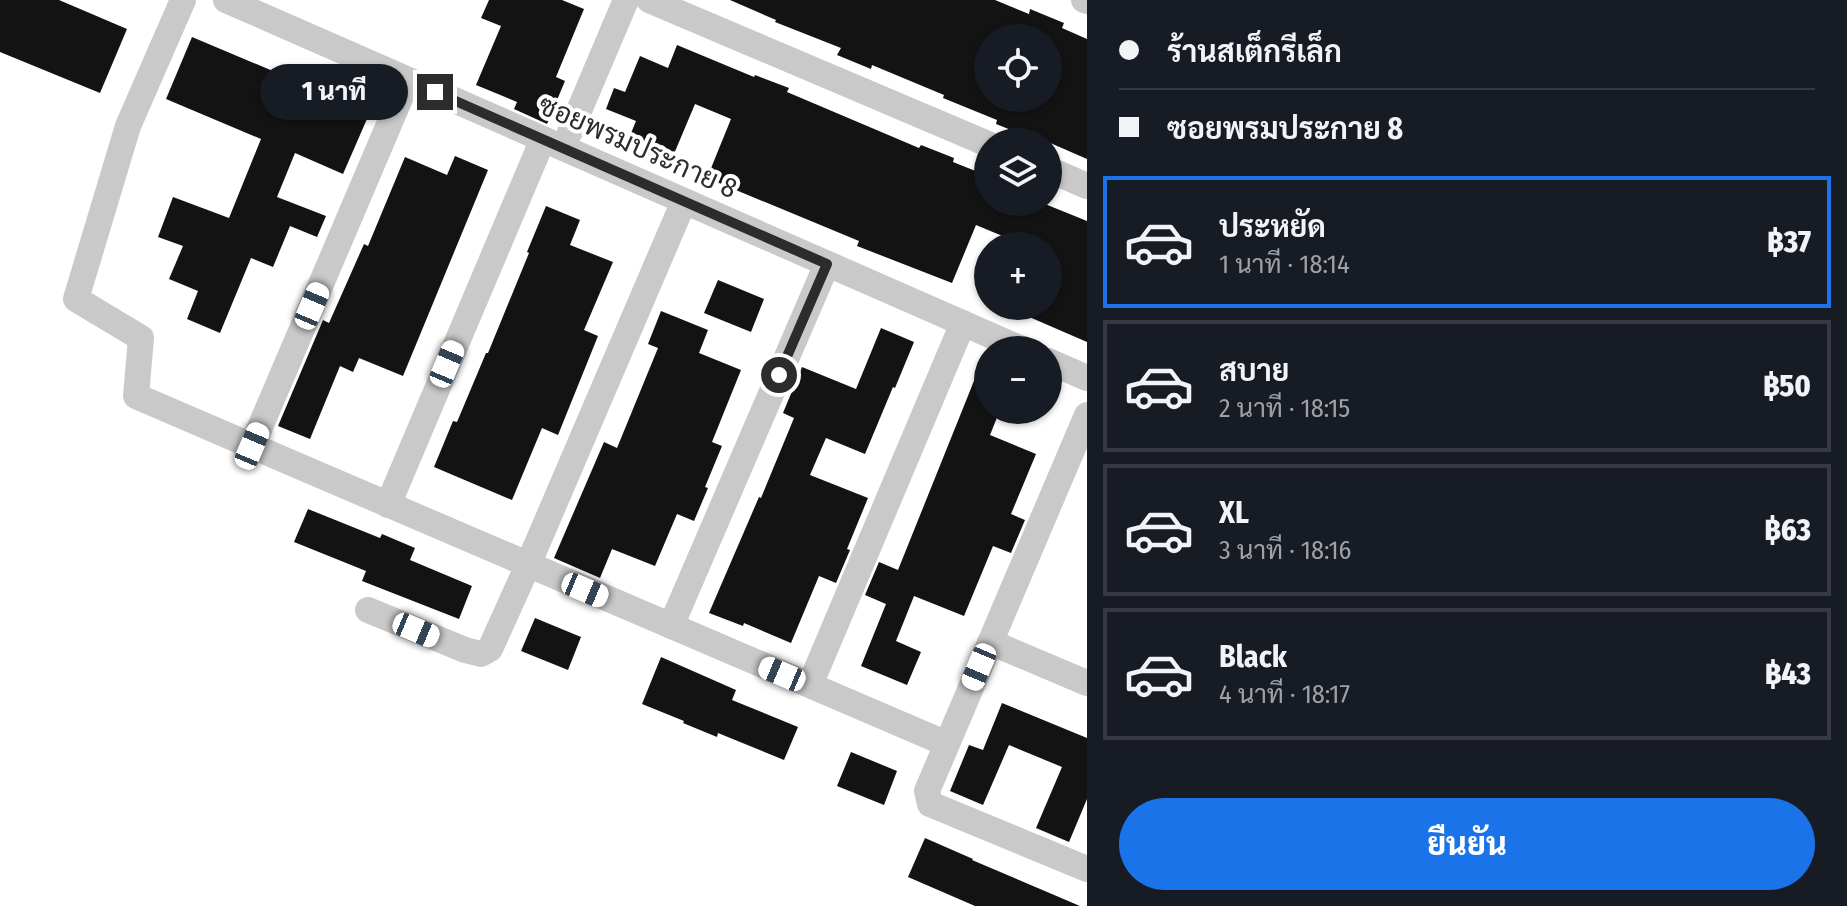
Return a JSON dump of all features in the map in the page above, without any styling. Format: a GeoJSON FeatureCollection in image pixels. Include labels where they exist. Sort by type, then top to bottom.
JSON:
{"type":"FeatureCollection","features":[{"type":"Feature","properties":{"kind":"street"},"geometry":{"type":"LineString","coordinates":[[183,0],[128,126],[76,299],[141,338],[136,396],[947,744]]}},
{"type":"Feature","properties":{"kind":"street","name":"ซอยพรมประกาย 8"},"geometry":{"type":"LineString","coordinates":[[226,0],[992,336]]}},
{"type":"Feature","properties":{"kind":"street"},"geometry":{"type":"LineString","coordinates":[[570,132],[626,0]]}},
{"type":"Feature","properties":{"kind":"street"},"geometry":{"type":"LineString","coordinates":[[649,0],[974,138]]}},
{"type":"Feature","properties":{"kind":"street"},"geometry":{"type":"LineString","coordinates":[[252,446],[408,80]]}},
{"type":"Feature","properties":{"kind":"street"},"geometry":{"type":"LineString","coordinates":[[388,505],[543,139]]}},
{"type":"Feature","properties":{"kind":"street"},"geometry":{"type":"LineString","coordinates":[[1062,175],[1087,186]]}},
{"type":"Feature","properties":{"kind":"street"},"geometry":{"type":"LineString","coordinates":[[368,610],[465,650],[481,654],[490,649],[684,201]]}},
{"type":"Feature","properties":{"kind":"street"},"geometry":{"type":"LineString","coordinates":[[671,626],[827,264]]}},
{"type":"Feature","properties":{"kind":"street"},"geometry":{"type":"LineString","coordinates":[[810,685],[963,323]]}},
{"type":"Feature","properties":{"kind":"street"},"geometry":{"type":"LineString","coordinates":[[1062,367],[1087,378]]}},
{"type":"Feature","properties":{"kind":"street"},"geometry":{"type":"LineString","coordinates":[[1087,415],[927,791],[930,804],[1087,869]]}},
{"type":"Feature","properties":{"kind":"street"},"geometry":{"type":"LineString","coordinates":[[990,642],[1087,683]]}},
{"type":"Feature","properties":{"kind":"building"},"geometry":{"type":"Polygon","coordinates":[[[0,0],[59,0],[127,29],[100,93],[0,52],[0,0]]]}},
{"type":"Feature","properties":{"kind":"building"},"geometry":{"type":"Polygon","coordinates":[[[489,0],[562,0],[584,9],[556,77],[565,81],[547,124],[514,109],[517,102],[476,85],[501,26],[481,18],[489,0]]]}},
{"type":"Feature","properties":{"kind":"building"},"geometry":{"type":"Polygon","coordinates":[[[730,0],[995,0],[1029,14],[1030,9],[1064,23],[1062,28],[1062,24],[974,24],[974,111],[872,65],[871,69],[837,55],[841,48],[730,0]]]}},
{"type":"Feature","properties":{"kind":"building"},"geometry":{"type":"Polygon","coordinates":[[[1062,28],[1087,39],[1087,159],[1062,148],[1062,128],[1006,128],[996,124],[997,120],[977,112],[1062,112],[1062,28]]]}},
{"type":"Feature","properties":{"kind":"building"},"geometry":{"type":"Polygon","coordinates":[[[192,37],[370,112],[343,174],[295,153],[277,197],[326,216],[317,237],[290,226],[273,267],[251,258],[220,333],[187,319],[198,291],[169,279],[183,246],[158,237],[173,197],[229,218],[261,139],[166,99],[192,37]]]}},
{"type":"Feature","properties":{"kind":"building"},"geometry":{"type":"Polygon","coordinates":[[[677,45],[789,88],[787,92],[919,148],[921,145],[954,158],[953,162],[974,170],[974,216],[1062,216],[1062,211],[1087,221],[1087,342],[1036,320],[1062,320],[1062,232],[993,232],[976,225],[952,283],[857,246],[859,241],[707,178],[731,119],[695,104],[671,161],[627,143],[636,121],[606,109],[614,88],[625,92],[640,56],[668,68],[677,45]]]}},
{"type":"Feature","properties":{"kind":"building"},"geometry":{"type":"Polygon","coordinates":[[[455,156],[488,170],[403,376],[359,358],[353,372],[340,366],[310,439],[278,426],[323,320],[329,323],[364,244],[368,246],[405,157],[447,175],[455,156]]]}},
{"type":"Feature","properties":{"kind":"building"},"geometry":{"type":"Polygon","coordinates":[[[546,206],[580,220],[570,245],[613,262],[584,330],[598,336],[558,435],[542,428],[512,500],[434,467],[453,421],[457,422],[488,353],[546,206]]]}},
{"type":"Feature","properties":{"kind":"building"},"geometry":{"type":"Polygon","coordinates":[[[718,280],[764,299],[751,332],[704,313],[718,280]]]}},
{"type":"Feature","properties":{"kind":"building"},"geometry":{"type":"Polygon","coordinates":[[[661,311],[708,330],[699,353],[741,370],[712,442],[722,446],[694,521],[677,514],[655,566],[612,549],[600,578],[554,558],[604,442],[617,448],[658,348],[648,344],[661,311]]]}},
{"type":"Feature","properties":{"kind":"building"},"geometry":{"type":"Polygon","coordinates":[[[881,328],[914,342],[865,454],[826,438],[810,475],[868,498],[836,583],[819,576],[791,643],[744,623],[743,626],[709,613],[794,418],[783,413],[802,367],[856,389],[881,328]]]}},
{"type":"Feature","properties":{"kind":"building"},"geometry":{"type":"Polygon","coordinates":[[[974,381],[974,424],[994,424],[990,435],[1036,454],[1011,514],[1025,520],[1011,553],[993,546],[964,616],[914,596],[896,641],[921,652],[907,685],[861,666],[886,604],[865,595],[879,562],[898,570],[974,381]]]}},
{"type":"Feature","properties":{"kind":"building"},"geometry":{"type":"Polygon","coordinates":[[[308,509],[380,538],[382,534],[415,548],[410,560],[472,586],[459,619],[362,581],[366,571],[294,542],[308,509]]]}},
{"type":"Feature","properties":{"kind":"building"},"geometry":{"type":"Polygon","coordinates":[[[535,618],[581,637],[568,670],[521,651],[535,618]]]}},
{"type":"Feature","properties":{"kind":"building"},"geometry":{"type":"Polygon","coordinates":[[[661,657],[736,690],[732,700],[798,727],[784,760],[718,733],[717,737],[642,704],[661,657]]]}},
{"type":"Feature","properties":{"kind":"building"},"geometry":{"type":"Polygon","coordinates":[[[1002,703],[1087,738],[1087,799],[1069,842],[1036,828],[1062,767],[1009,745],[983,805],[950,791],[969,745],[983,750],[1002,703]]]}},
{"type":"Feature","properties":{"kind":"building"},"geometry":{"type":"Polygon","coordinates":[[[851,752],[897,771],[884,805],[837,786],[851,752]]]}},
{"type":"Feature","properties":{"kind":"building"},"geometry":{"type":"Polygon","coordinates":[[[925,838],[1080,906],[975,906],[908,877],[925,838]]]}},
{"type":"Feature","properties":{"kind":"route"},"geometry":{"type":"LineString","coordinates":[[435,92],[827,264],[779,375]]}}]}
